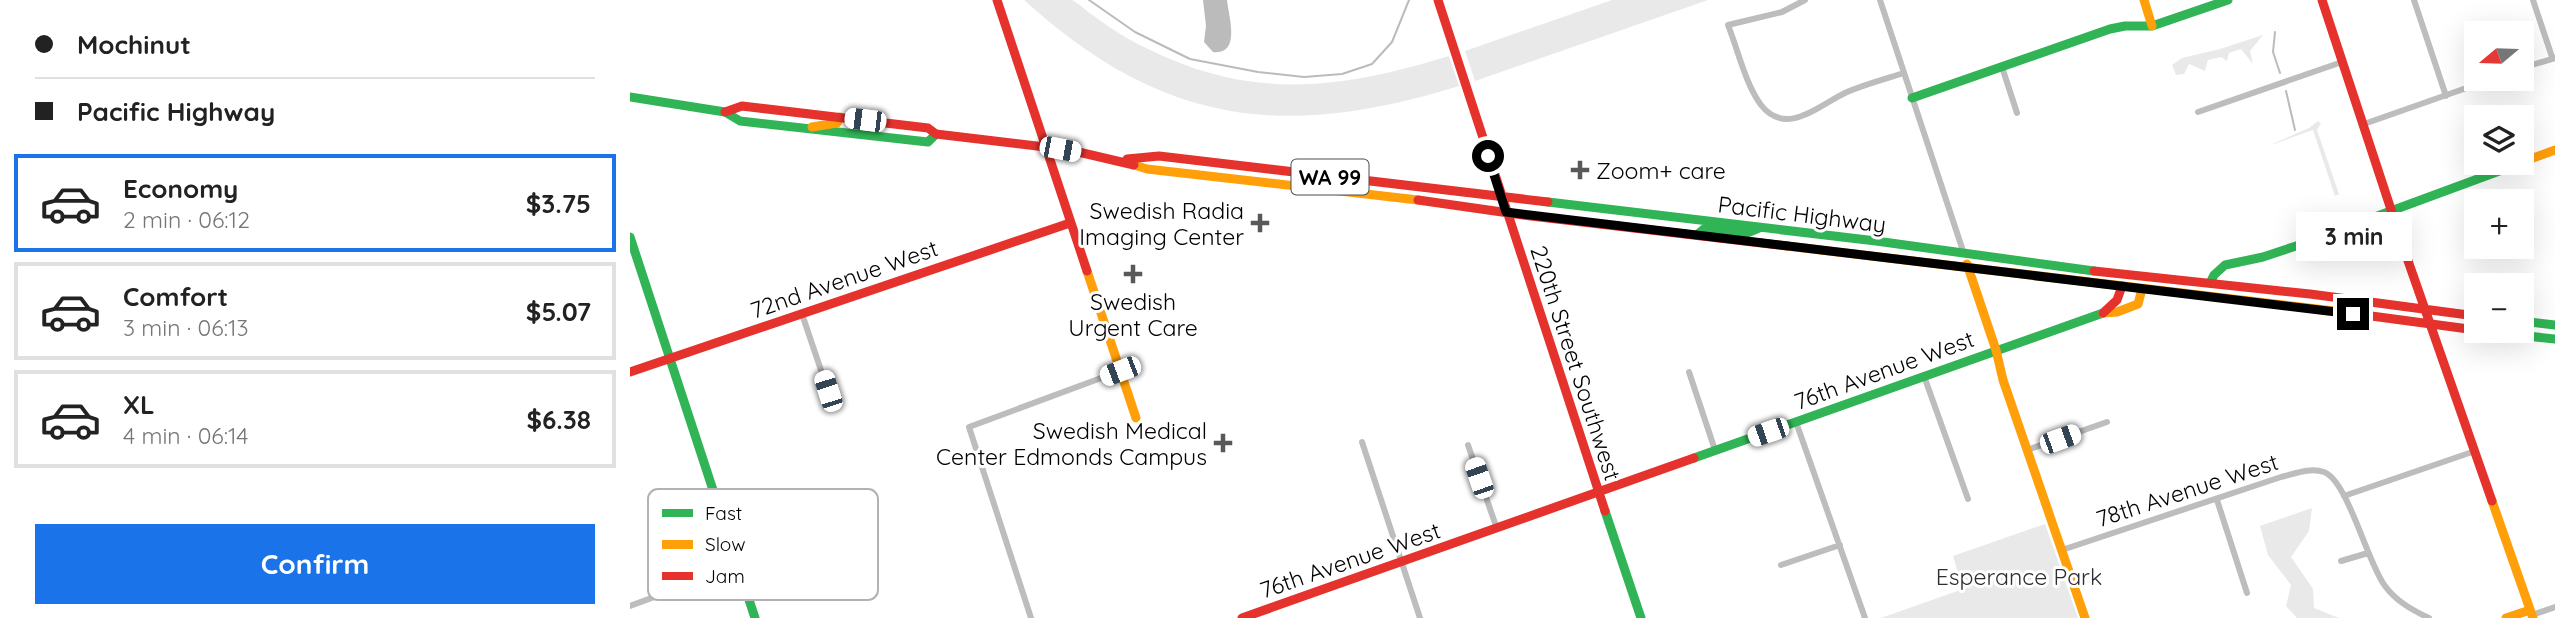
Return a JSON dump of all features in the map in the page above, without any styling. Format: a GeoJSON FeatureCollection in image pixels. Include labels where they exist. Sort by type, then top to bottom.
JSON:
{"type":"FeatureCollection","features":[{"type":"Feature","properties":{"kind":"main road"},"geometry":{"type":"LineString","coordinates":[[997,0],[1136,418]]}},
{"type":"Feature","properties":{"kind":"main road","name":"220th Street Southwest"},"geometry":{"type":"LineString","coordinates":[[1438,0],[1641,618]]}},
{"type":"Feature","properties":{"kind":"main road"},"geometry":{"type":"LineString","coordinates":[[2144,0],[2152,26]]}},
{"type":"Feature","properties":{"kind":"main road"},"geometry":{"type":"LineString","coordinates":[[1912,99],[2115,28],[2152,26],[2228,0]]}},
{"type":"Feature","properties":{"kind":"main road"},"geometry":{"type":"LineString","coordinates":[[2322,0],[2531,614],[2505,618]]}},
{"type":"Feature","properties":{"kind":"main road","name":"Pacific Highway"},"geometry":{"type":"LineString","coordinates":[[630,97],[725,112],[740,121],[928,142],[936,134]]}},
{"type":"Feature","properties":{"kind":"main road","name":"Pacific Highway"},"geometry":{"type":"LineString","coordinates":[[725,112],[742,106],[840,117],[928,128],[936,134],[1123,160],[1147,169],[1387,195],[1506,212],[2311,308],[2464,329]]}},
{"type":"Feature","properties":{"kind":"main road"},"geometry":{"type":"LineString","coordinates":[[808,128],[837,123],[840,117]]}},
{"type":"Feature","properties":{"kind":"main road"},"geometry":{"type":"LineString","coordinates":[[2534,158],[2555,150]]}},
{"type":"Feature","properties":{"kind":"main road","name":"Pacific Highway"},"geometry":{"type":"LineString","coordinates":[[1123,160],[1159,156],[2464,314]]}},
{"type":"Feature","properties":{"kind":"main road"},"geometry":{"type":"LineString","coordinates":[[2210,283],[2218,267],[2235,261],[2250,260],[2488,175]]}},
{"type":"Feature","properties":{"kind":"main road","name":"72nd Avenue West"},"geometry":{"type":"LineString","coordinates":[[630,372],[670,356],[1070,223]]}},
{"type":"Feature","properties":{"kind":"main road"},"geometry":{"type":"LineString","coordinates":[[1699,234],[1704,229],[1747,233],[1759,228]]}},
{"type":"Feature","properties":{"kind":"main road"},"geometry":{"type":"LineString","coordinates":[[630,237],[713,489]]}},
{"type":"Feature","properties":{"kind":"main road"},"geometry":{"type":"LineString","coordinates":[[1964,254],[1996,350],[2003,380],[2085,618]]}},
{"type":"Feature","properties":{"kind":"main road"},"geometry":{"type":"LineString","coordinates":[[2103,313],[2118,300],[2122,286]]}},
{"type":"Feature","properties":{"kind":"main road","name":"76th Avenue West"},"geometry":{"type":"LineString","coordinates":[[1242,618],[1996,350],[2103,313],[2117,312],[2138,304],[2142,289]]}},
{"type":"Feature","properties":{"kind":"main road"},"geometry":{"type":"LineString","coordinates":[[2534,322],[2555,325]]}},
{"type":"Feature","properties":{"kind":"main road","name":"Pacific Highway"},"geometry":{"type":"LineString","coordinates":[[2534,337],[2555,339]]}},
{"type":"Feature","properties":{"kind":"main road"},"geometry":{"type":"LineString","coordinates":[[1977,357],[1992,340]]}},
{"type":"Feature","properties":{"kind":"main road"},"geometry":{"type":"LineString","coordinates":[[749,600],[755,618]]}},
{"type":"Feature","properties":{"kind":"street"},"geometry":{"type":"LineString","coordinates":[[1805,0],[1782,12],[1728,25],[1751,85],[1761,105],[1772,116],[1786,120],[1801,118],[1856,89],[1904,73]]}},
{"type":"Feature","properties":{"kind":"street"},"geometry":{"type":"LineString","coordinates":[[1880,0],[1964,254]]}},
{"type":"Feature","properties":{"kind":"street"},"geometry":{"type":"LineString","coordinates":[[2414,0],[2446,96]]}},
{"type":"Feature","properties":{"kind":"street"},"geometry":{"type":"LineString","coordinates":[[2533,0],[2554,57],[2534,64]]}},
{"type":"Feature","properties":{"kind":"street"},"geometry":{"type":"LineString","coordinates":[[2198,112],[2342,62]]}},
{"type":"Feature","properties":{"kind":"street"},"geometry":{"type":"LineString","coordinates":[[2002,67],[2017,113]]}},
{"type":"Feature","properties":{"kind":"street"},"geometry":{"type":"LineString","coordinates":[[2364,124],[2464,89]]}},
{"type":"Feature","properties":{"kind":"street"},"geometry":{"type":"LineString","coordinates":[[802,314],[828,391],[827,404]]}},
{"type":"Feature","properties":{"kind":"street"},"geometry":{"type":"LineString","coordinates":[[1031,618],[969,427],[1120,371]]}},
{"type":"Feature","properties":{"kind":"street"},"geometry":{"type":"LineString","coordinates":[[1689,372],[1716,450]]}},
{"type":"Feature","properties":{"kind":"street"},"geometry":{"type":"LineString","coordinates":[[1924,376],[1968,499]]}},
{"type":"Feature","properties":{"kind":"street"},"geometry":{"type":"LineString","coordinates":[[1796,422],[1865,618]]}},
{"type":"Feature","properties":{"kind":"street"},"geometry":{"type":"LineString","coordinates":[[2027,450],[2107,422]]}},
{"type":"Feature","properties":{"kind":"street"},"geometry":{"type":"LineString","coordinates":[[1362,442],[1420,618]]}},
{"type":"Feature","properties":{"kind":"street"},"geometry":{"type":"LineString","coordinates":[[1468,445],[1497,529]]}},
{"type":"Feature","properties":{"kind":"street"},"geometry":{"type":"LineString","coordinates":[[2429,618],[2394,596],[2376,572],[2344,496],[2475,451]]}},
{"type":"Feature","properties":{"kind":"street","name":"78th Avenue West"},"geometry":{"type":"LineString","coordinates":[[2062,550],[2313,470],[2325,472],[2335,480],[2344,496]]}},
{"type":"Feature","properties":{"kind":"street"},"geometry":{"type":"LineString","coordinates":[[2217,500],[2247,593]]}},
{"type":"Feature","properties":{"kind":"street"},"geometry":{"type":"LineString","coordinates":[[1781,565],[1839,545]]}},
{"type":"Feature","properties":{"kind":"street"},"geometry":{"type":"LineString","coordinates":[[2341,561],[2368,552]]}},
{"type":"Feature","properties":{"kind":"street"},"geometry":{"type":"LineString","coordinates":[[630,606],[648,599]]}},
{"type":"Feature","properties":{"kind":"street"},"geometry":{"type":"LineString","coordinates":[[2531,614],[2555,607]]}},
{"type":"Feature","properties":{"kind":"green space"},"geometry":{"type":"Polygon","coordinates":[[[1024,0],[1072,0],[1141,46],[1187,66],[1224,77],[1261,83],[1334,82],[1372,76],[1449,56],[1459,86],[1396,103],[1337,113],[1281,116],[1228,110],[1177,97],[1126,74],[1075,42],[1024,0]]]}},
{"type":"Feature","properties":{"kind":"green space"},"geometry":{"type":"Polygon","coordinates":[[[1612,0],[1708,0],[1475,81],[1465,51],[1612,0]]]}},
{"type":"Feature","properties":{"kind":"green space"},"geometry":{"type":"Polygon","coordinates":[[[2263,35],[2250,51],[2253,64],[2241,49],[2229,53],[2227,61],[2221,57],[2208,60],[2205,71],[2189,64],[2184,74],[2176,75],[2172,65],[2182,58],[2263,35]]]}},
{"type":"Feature","properties":{"kind":"green space"},"geometry":{"type":"Polygon","coordinates":[[[2318,121],[2321,123],[2317,130],[2339,194],[2335,196],[2313,130],[2268,146],[2309,128],[2318,121]]]}},
{"type":"Feature","properties":{"kind":"green space"},"geometry":{"type":"Polygon","coordinates":[[[2312,508],[2309,531],[2291,557],[2313,589],[2314,608],[2339,618],[2297,618],[2286,606],[2291,585],[2268,555],[2260,526],[2312,508]]]}},
{"type":"Feature","properties":{"kind":"green space","name":"Esperance Park"},"geometry":{"type":"Polygon","coordinates":[[[2045,524],[2078,618],[1881,618],[1963,589],[1953,556],[2045,524]]]}},
{"type":"Feature","properties":{"kind":"shaded area"},"geometry":{"type":"Polygon","coordinates":[[[1203,0],[1227,0],[1231,34],[1227,48],[1222,51],[1213,52],[1204,42],[1206,26],[1203,0]]]}},
{"type":"Feature","properties":{"kind":"waterway"},"geometry":{"type":"LineString","coordinates":[[1089,0],[1135,32],[1190,59],[1258,72],[1304,77],[1342,74],[1372,64],[1392,42],[1409,0]]}},
{"type":"Feature","properties":{"kind":"waterway"},"geometry":{"type":"LineString","coordinates":[[2275,32],[2273,52],[2280,73]]}},
{"type":"Feature","properties":{"kind":"waterway"},"geometry":{"type":"LineString","coordinates":[[2286,91],[2295,130]]}},
{"type":"Feature","properties":{"kind":"traffic: fast"},"geometry":{"type":"LineString","coordinates":[[1912,98],[2110,29],[2152,26],[2228,0]]}},
{"type":"Feature","properties":{"kind":"traffic: fast"},"geometry":{"type":"LineString","coordinates":[[630,97],[725,112],[740,121],[928,142],[936,134]]}},
{"type":"Feature","properties":{"kind":"traffic: fast"},"geometry":{"type":"LineString","coordinates":[[2210,283],[2225,265],[2296,246],[2488,175]]}},
{"type":"Feature","properties":{"kind":"traffic: fast"},"geometry":{"type":"LineString","coordinates":[[1548,202],[1876,241],[2094,271]]}},
{"type":"Feature","properties":{"kind":"traffic: fast"},"geometry":{"type":"LineString","coordinates":[[1698,234],[1704,229],[1747,233],[1759,228]]}},
{"type":"Feature","properties":{"kind":"traffic: fast"},"geometry":{"type":"LineString","coordinates":[[630,237],[713,489]]}},
{"type":"Feature","properties":{"kind":"traffic: fast"},"geometry":{"type":"LineString","coordinates":[[1694,458],[2103,313]]}},
{"type":"Feature","properties":{"kind":"traffic: fast"},"geometry":{"type":"LineString","coordinates":[[2534,322],[2555,325]]}},
{"type":"Feature","properties":{"kind":"traffic: fast"},"geometry":{"type":"LineString","coordinates":[[2534,337],[2555,339]]}},
{"type":"Feature","properties":{"kind":"traffic: fast"},"geometry":{"type":"LineString","coordinates":[[1605,511],[1641,618]]}},
{"type":"Feature","properties":{"kind":"traffic: fast"},"geometry":{"type":"LineString","coordinates":[[749,600],[755,618]]}},
{"type":"Feature","properties":{"kind":"traffic: slow"},"geometry":{"type":"LineString","coordinates":[[2144,0],[2152,26]]}},
{"type":"Feature","properties":{"kind":"traffic: slow"},"geometry":{"type":"LineString","coordinates":[[812,127],[837,123],[840,117]]}},
{"type":"Feature","properties":{"kind":"traffic: slow"},"geometry":{"type":"LineString","coordinates":[[2534,158],[2555,150]]}},
{"type":"Feature","properties":{"kind":"traffic: slow"},"geometry":{"type":"LineString","coordinates":[[1134,165],[1147,169],[1418,200]]}},
{"type":"Feature","properties":{"kind":"traffic: slow"},"geometry":{"type":"LineString","coordinates":[[1787,246],[2334,311]]}},
{"type":"Feature","properties":{"kind":"traffic: slow"},"geometry":{"type":"LineString","coordinates":[[1967,264],[1996,350],[2003,380],[2085,618]]}},
{"type":"Feature","properties":{"kind":"traffic: slow"},"geometry":{"type":"LineString","coordinates":[[1087,271],[1136,418]]}},
{"type":"Feature","properties":{"kind":"traffic: slow"},"geometry":{"type":"LineString","coordinates":[[2103,313],[2117,312],[2138,304],[2142,289]]}},
{"type":"Feature","properties":{"kind":"traffic: slow"},"geometry":{"type":"LineString","coordinates":[[2492,501],[2533,618]]}},
{"type":"Feature","properties":{"kind":"traffic: slow"},"geometry":{"type":"LineString","coordinates":[[2506,618],[2530,610]]}},
{"type":"Feature","properties":{"kind":"traffic: jam"},"geometry":{"type":"LineString","coordinates":[[997,0],[1087,271]]}},
{"type":"Feature","properties":{"kind":"traffic: jam"},"geometry":{"type":"LineString","coordinates":[[1438,0],[1605,511]]}},
{"type":"Feature","properties":{"kind":"traffic: jam"},"geometry":{"type":"LineString","coordinates":[[2322,0],[2406,255],[2492,501]]}},
{"type":"Feature","properties":{"kind":"traffic: jam"},"geometry":{"type":"LineString","coordinates":[[725,112],[742,106],[928,128],[936,134],[1070,150],[1134,165]]}},
{"type":"Feature","properties":{"kind":"traffic: jam"},"geometry":{"type":"LineString","coordinates":[[1127,159],[1159,156],[1548,202]]}},
{"type":"Feature","properties":{"kind":"traffic: jam"},"geometry":{"type":"LineString","coordinates":[[1418,200],[1787,246]]}},
{"type":"Feature","properties":{"kind":"traffic: jam"},"geometry":{"type":"LineString","coordinates":[[630,372],[1070,223]]}},
{"type":"Feature","properties":{"kind":"traffic: jam"},"geometry":{"type":"LineString","coordinates":[[2094,271],[2310,294],[2464,314]]}},
{"type":"Feature","properties":{"kind":"traffic: jam"},"geometry":{"type":"LineString","coordinates":[[2103,313],[2117,300],[2122,286]]}},
{"type":"Feature","properties":{"kind":"traffic: jam"},"geometry":{"type":"LineString","coordinates":[[2334,311],[2464,328]]}},
{"type":"Feature","properties":{"kind":"traffic: jam"},"geometry":{"type":"LineString","coordinates":[[1242,618],[1694,458]]}},
{"type":"Feature","properties":{"kind":"place","name":"Zoom+ care"},"geometry":{"type":"Point","coordinates":[1580,170]}},
{"type":"Feature","properties":{"kind":"place","name":"Swedish Radia Imaging Center"},"geometry":{"type":"Point","coordinates":[1260,223]}},
{"type":"Feature","properties":{"kind":"place","name":"Swedish Urgent Care"},"geometry":{"type":"Point","coordinates":[1133,274]}},
{"type":"Feature","properties":{"kind":"place","name":"Swedish Medical Center Edmonds Campus"},"geometry":{"type":"Point","coordinates":[1223,443]}},
{"type":"Feature","properties":{"kind":"route"},"geometry":{"type":"LineString","coordinates":[[1488,156],[1506,212],[2353,314]]}}]}
